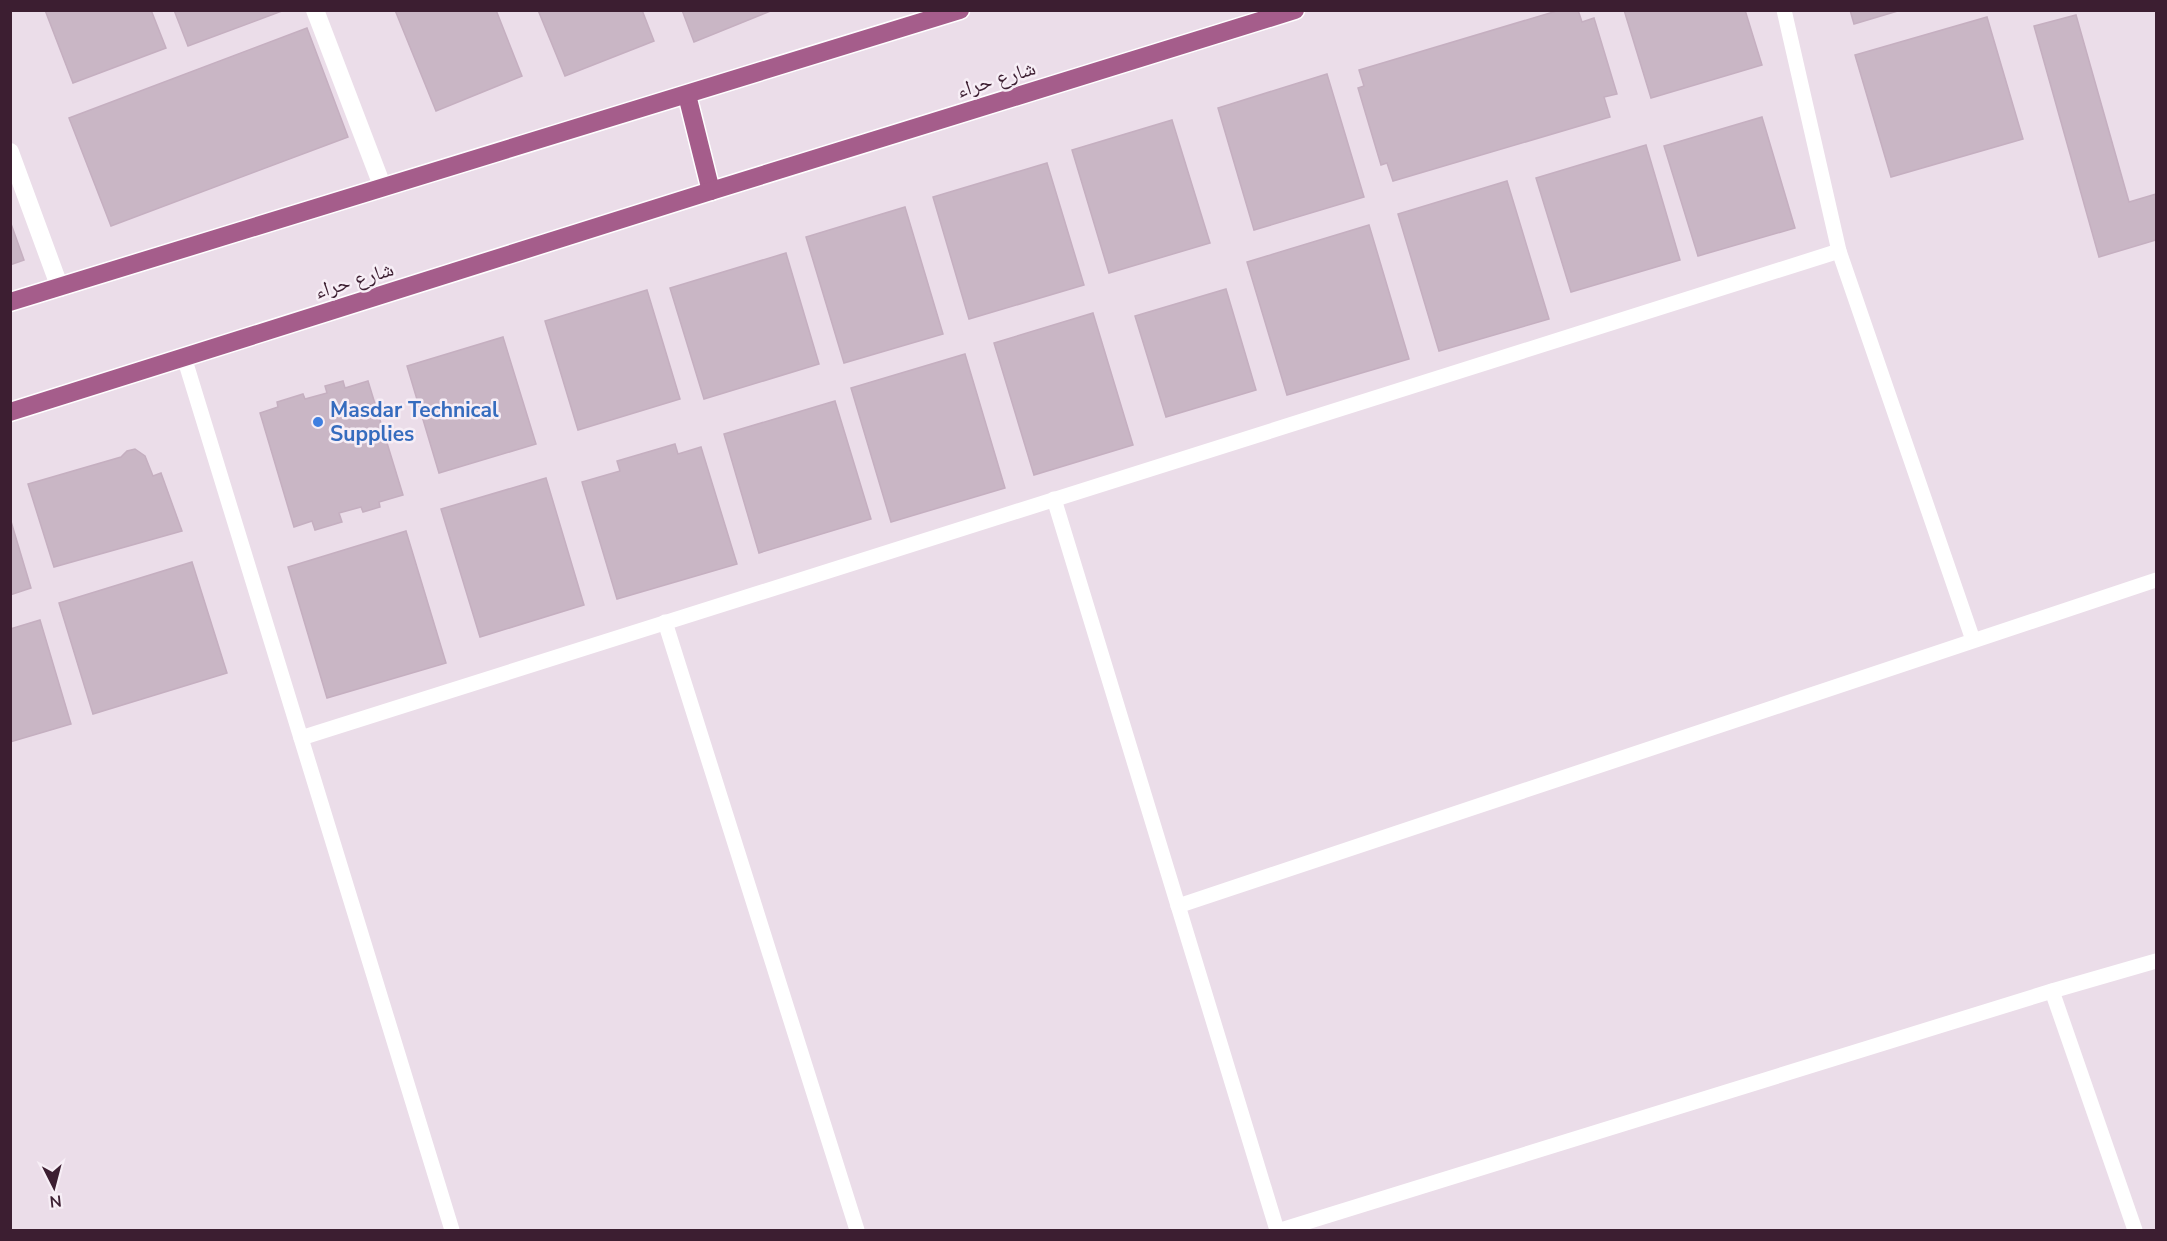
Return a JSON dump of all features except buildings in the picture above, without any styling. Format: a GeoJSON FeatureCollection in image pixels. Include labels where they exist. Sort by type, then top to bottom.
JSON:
{"type":"FeatureCollection","features":[{"type":"Feature","properties":{"kind":"main road"},"geometry":{"type":"LineString","coordinates":[[10,302],[960,10]]}},
{"type":"Feature","properties":{"kind":"main road","name":"شارع حراء"},"geometry":{"type":"LineString","coordinates":[[10,412],[1295,10]]}},
{"type":"Feature","properties":{"kind":"main road"},"geometry":{"type":"LineString","coordinates":[[687,94],[711,191]]}},
{"type":"Feature","properties":{"kind":"street"},"geometry":{"type":"LineString","coordinates":[[315,10],[382,188]]}},
{"type":"Feature","properties":{"kind":"street"},"geometry":{"type":"LineString","coordinates":[[10,152],[60,288]]}},
{"type":"Feature","properties":{"kind":"lane"},"geometry":{"type":"LineString","coordinates":[[1784,10],[1839,251],[1972,640]]}},
{"type":"Feature","properties":{"kind":"lane"},"geometry":{"type":"LineString","coordinates":[[301,738],[1839,251]]}},
{"type":"Feature","properties":{"kind":"lane"},"geometry":{"type":"LineString","coordinates":[[184,357],[452,1230]]}},
{"type":"Feature","properties":{"kind":"lane"},"geometry":{"type":"LineString","coordinates":[[1054,499],[1279,1230],[2052,991],[2157,961]]}},
{"type":"Feature","properties":{"kind":"lane"},"geometry":{"type":"LineString","coordinates":[[1178,906],[2157,580]]}},
{"type":"Feature","properties":{"kind":"lane"},"geometry":{"type":"LineString","coordinates":[[665,622],[857,1230]]}},
{"type":"Feature","properties":{"kind":"lane"},"geometry":{"type":"LineString","coordinates":[[2052,991],[2135,1230]]}},
{"type":"Feature","properties":{"kind":"place","name":"Masdar Technical Supplies"},"geometry":{"type":"Point","coordinates":[318,422]}}]}
